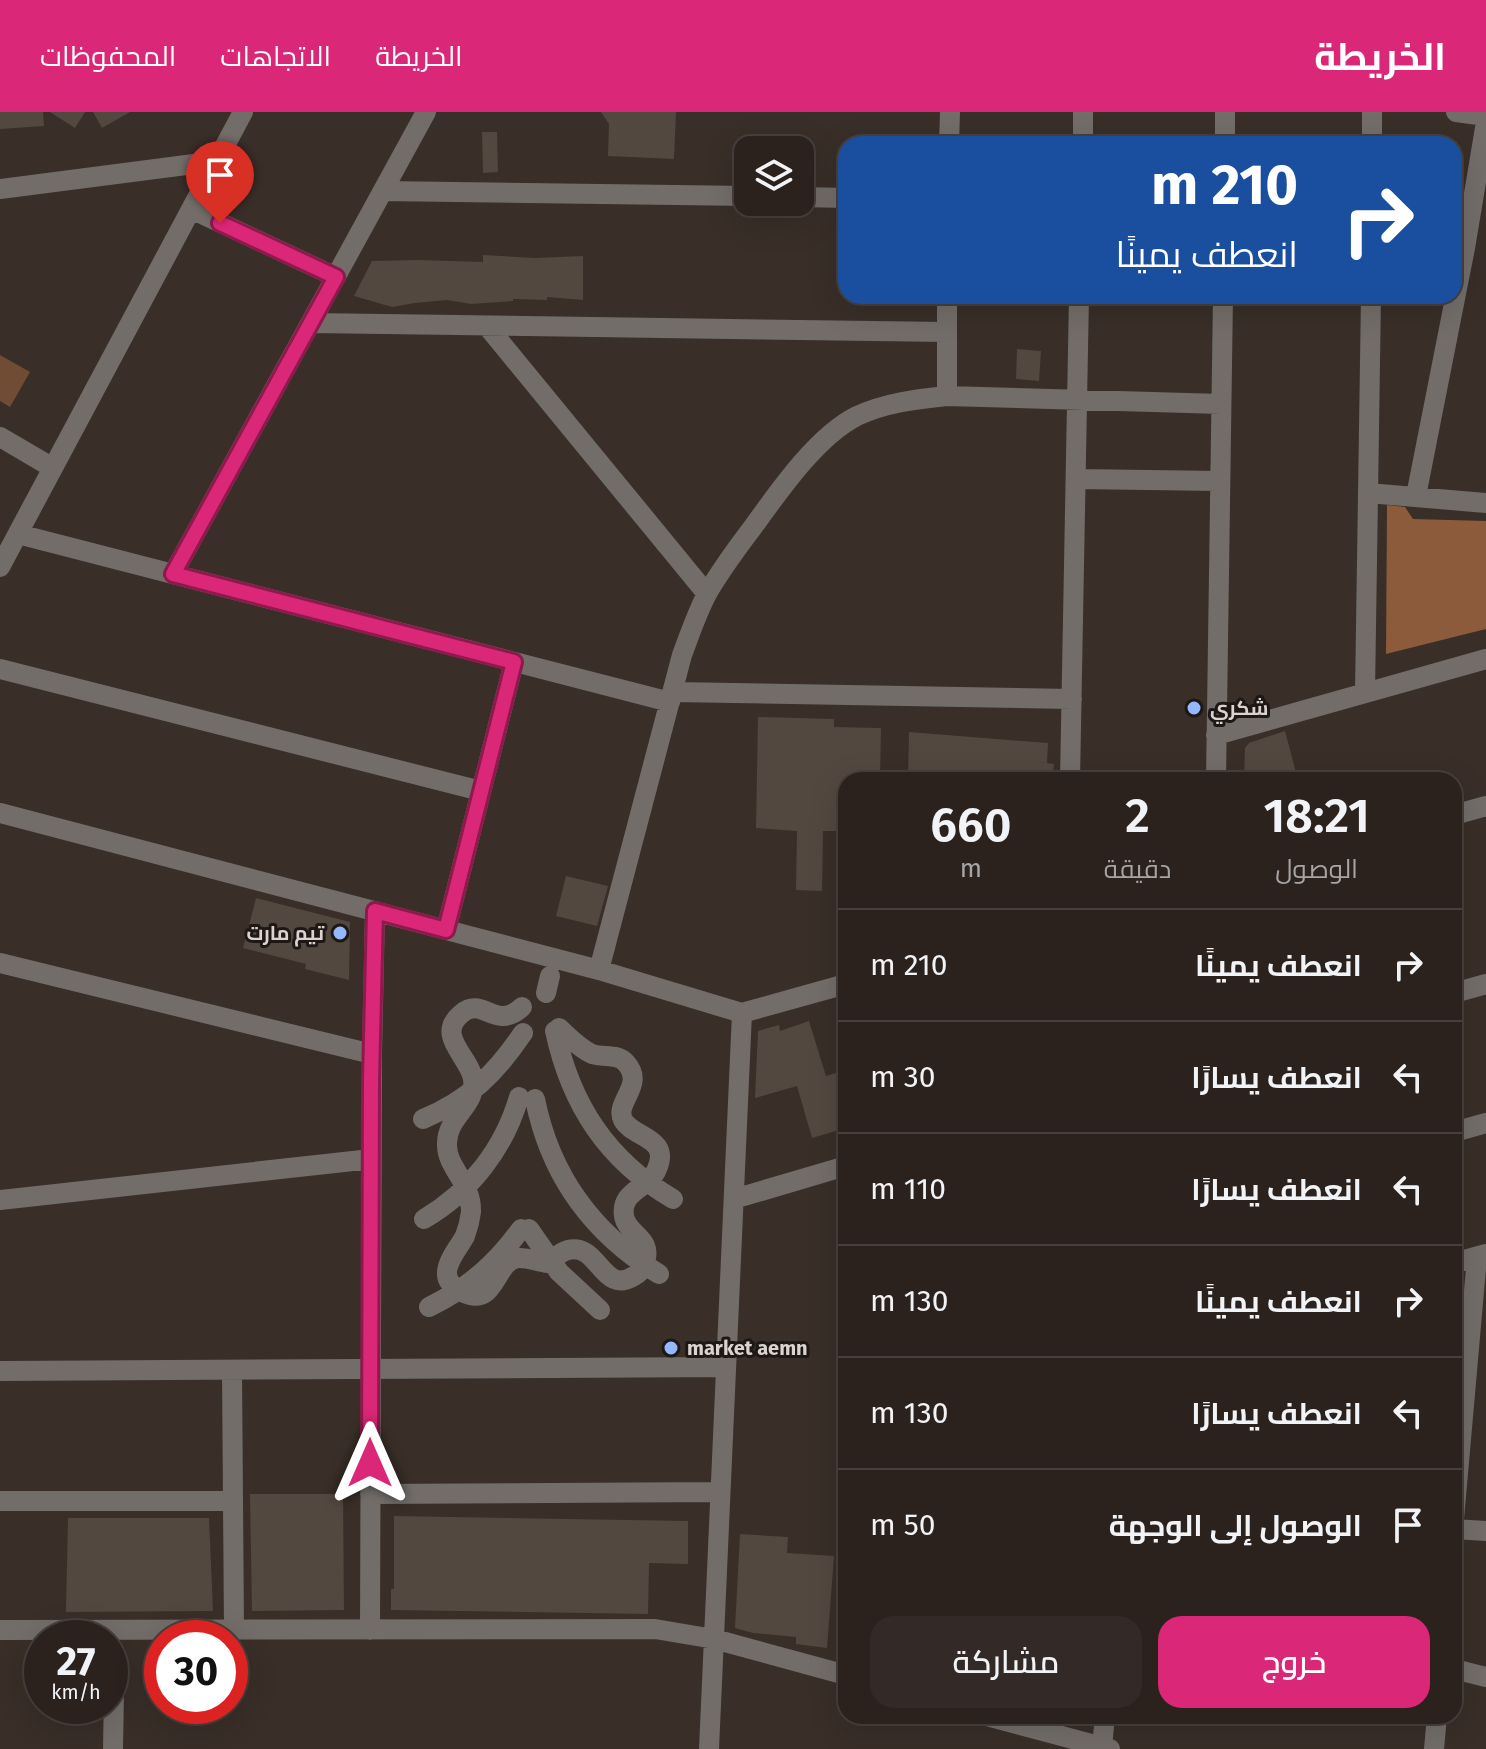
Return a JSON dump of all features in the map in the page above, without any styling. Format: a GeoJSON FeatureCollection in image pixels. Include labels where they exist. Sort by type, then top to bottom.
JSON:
{"type":"FeatureCollection","features":[{"type":"Feature","properties":{"kind":"street"},"geometry":{"type":"LineString","coordinates":[[0,567],[243,112]]}},
{"type":"Feature","properties":{"kind":"street"},"geometry":{"type":"LineString","coordinates":[[173,574],[426,112]]}},
{"type":"Feature","properties":{"kind":"street"},"geometry":{"type":"LineString","coordinates":[[949,136],[950,112]]}},
{"type":"Feature","properties":{"kind":"street"},"geometry":{"type":"LineString","coordinates":[[1083,112],[1083,136]]}},
{"type":"Feature","properties":{"kind":"street"},"geometry":{"type":"LineString","coordinates":[[1225,112],[1225,136]]}},
{"type":"Feature","properties":{"kind":"street"},"geometry":{"type":"LineString","coordinates":[[1372,112],[1372,136]]}},
{"type":"Feature","properties":{"kind":"street"},"geometry":{"type":"LineString","coordinates":[[1456,112],[1486,119],[1462,237]]}},
{"type":"Feature","properties":{"kind":"street"},"geometry":{"type":"LineString","coordinates":[[0,189],[217,161]]}},
{"type":"Feature","properties":{"kind":"street"},"geometry":{"type":"LineString","coordinates":[[383,191],[734,196]]}},
{"type":"Feature","properties":{"kind":"street"},"geometry":{"type":"LineString","coordinates":[[814,197],[838,198]]}},
{"type":"Feature","properties":{"kind":"street"},"geometry":{"type":"LineString","coordinates":[[191,209],[336,277]]}},
{"type":"Feature","properties":{"kind":"street"},"geometry":{"type":"LineString","coordinates":[[947,304],[947,396]]}},
{"type":"Feature","properties":{"kind":"street"},"geometry":{"type":"LineString","coordinates":[[1070,772],[1079,304]]}},
{"type":"Feature","properties":{"kind":"street"},"geometry":{"type":"LineString","coordinates":[[1216,772],[1223,304]]}},
{"type":"Feature","properties":{"kind":"street"},"geometry":{"type":"LineString","coordinates":[[1365,693],[1371,304]]}},
{"type":"Feature","properties":{"kind":"street"},"geometry":{"type":"LineString","coordinates":[[1416,496],[1450,304]]}},
{"type":"Feature","properties":{"kind":"street"},"geometry":{"type":"LineString","coordinates":[[311,323],[947,332]]}},
{"type":"Feature","properties":{"kind":"street"},"geometry":{"type":"LineString","coordinates":[[487,326],[707,594]]}},
{"type":"Feature","properties":{"kind":"street"},"geometry":{"type":"LineString","coordinates":[[599,970],[682,655],[707,594],[738,546],[813,452],[856,417],[910,400],[947,396],[1221,404]]}},
{"type":"Feature","properties":{"kind":"street"},"geometry":{"type":"LineString","coordinates":[[0,437],[53,468]]}},
{"type":"Feature","properties":{"kind":"street"},"geometry":{"type":"LineString","coordinates":[[1076,479],[1220,481]]}},
{"type":"Feature","properties":{"kind":"street"},"geometry":{"type":"LineString","coordinates":[[1368,493],[1486,503]]}},
{"type":"Feature","properties":{"kind":"street"},"geometry":{"type":"LineString","coordinates":[[18,534],[514,662],[672,697],[1072,699]]}},
{"type":"Feature","properties":{"kind":"street"},"geometry":{"type":"LineString","coordinates":[[1216,735],[1486,659]]}},
{"type":"Feature","properties":{"kind":"street"},"geometry":{"type":"LineString","coordinates":[[446,930],[514,662]]}},
{"type":"Feature","properties":{"kind":"street"},"geometry":{"type":"LineString","coordinates":[[0,669],[481,791]]}},
{"type":"Feature","properties":{"kind":"street"},"geometry":{"type":"LineString","coordinates":[[1462,813],[1486,806]]}},
{"type":"Feature","properties":{"kind":"street"},"geometry":{"type":"LineString","coordinates":[[0,813],[599,970],[742,1013],[838,986]]}},
{"type":"Feature","properties":{"kind":"street"},"geometry":{"type":"LineString","coordinates":[[370,1630],[375,911]]}},
{"type":"Feature","properties":{"kind":"street"},"geometry":{"type":"LineString","coordinates":[[0,963],[372,1054]]}},
{"type":"Feature","properties":{"kind":"street"},"geometry":{"type":"LineString","coordinates":[[1462,991],[1486,984]]}},
{"type":"Feature","properties":{"kind":"street"},"geometry":{"type":"LineString","coordinates":[[522,1007],[502,1017],[478,1008],[459,1015],[454,1022],[453,1044],[473,1079],[468,1103],[454,1118],[446,1148],[450,1161],[467,1187],[471,1211],[464,1237],[449,1260],[448,1277],[460,1291],[476,1295],[492,1288],[504,1266],[518,1258],[544,1263],[565,1251],[580,1249],[588,1253],[602,1271],[620,1280],[652,1269]]}},
{"type":"Feature","properties":{"kind":"street"},"geometry":{"type":"LineString","coordinates":[[709,1749],[742,1013]]}},
{"type":"Feature","properties":{"kind":"street"},"geometry":{"type":"LineString","coordinates":[[652,1269],[643,1241],[631,1230],[624,1216],[627,1198],[648,1182],[660,1161],[659,1151],[651,1139],[632,1130],[623,1120],[622,1108],[633,1085],[630,1068],[617,1057],[585,1050],[557,1030],[564,1066],[573,1090],[600,1135],[615,1155],[648,1182],[673,1199]]}},
{"type":"Feature","properties":{"kind":"street"},"geometry":{"type":"LineString","coordinates":[[423,1119],[472,1092],[505,1060],[523,1033]]}},
{"type":"Feature","properties":{"kind":"street"},"geometry":{"type":"LineString","coordinates":[[424,1219],[467,1187],[495,1153],[514,1113],[527,1098],[556,1165],[595,1223],[652,1269]]}},
{"type":"Feature","properties":{"kind":"street"},"geometry":{"type":"LineString","coordinates":[[1462,1130],[1486,1123]]}},
{"type":"Feature","properties":{"kind":"street"},"geometry":{"type":"LineString","coordinates":[[0,1200],[371,1159]]}},
{"type":"Feature","properties":{"kind":"street"},"geometry":{"type":"LineString","coordinates":[[734,1199],[838,1168]]}},
{"type":"Feature","properties":{"kind":"street"},"geometry":{"type":"LineString","coordinates":[[429,1307],[460,1291],[493,1263],[525,1229],[569,1283],[600,1310]]}},
{"type":"Feature","properties":{"kind":"street"},"geometry":{"type":"LineString","coordinates":[[1462,1261],[1482,1256],[1462,1444]]}},
{"type":"Feature","properties":{"kind":"street"},"geometry":{"type":"LineString","coordinates":[[0,1371],[726,1367]]}},
{"type":"Feature","properties":{"kind":"street"},"geometry":{"type":"LineString","coordinates":[[232,1370],[234,1620]]}},
{"type":"Feature","properties":{"kind":"street"},"geometry":{"type":"LineString","coordinates":[[370,1494],[720,1492]]}},
{"type":"Feature","properties":{"kind":"street"},"geometry":{"type":"LineString","coordinates":[[0,1501],[233,1501]]}},
{"type":"Feature","properties":{"kind":"street"},"geometry":{"type":"LineString","coordinates":[[1462,1530],[1486,1531]]}},
{"type":"Feature","properties":{"kind":"street"},"geometry":{"type":"LineString","coordinates":[[248,1630],[655,1629],[714,1639],[838,1673]]}},
{"type":"Feature","properties":{"kind":"street"},"geometry":{"type":"LineString","coordinates":[[0,1630],[144,1630]]}},
{"type":"Feature","properties":{"kind":"street"},"geometry":{"type":"LineString","coordinates":[[1462,1671],[1486,1677]]}},
{"type":"Feature","properties":{"kind":"street"},"geometry":{"type":"LineString","coordinates":[[113,1724],[113,1749]]}},
{"type":"Feature","properties":{"kind":"street"},"geometry":{"type":"LineString","coordinates":[[1017,1724],[1106,1748],[1105,1724]]}},
{"type":"Feature","properties":{"kind":"street"},"geometry":{"type":"LineString","coordinates":[[1434,1749],[1436,1724]]}},
{"type":"Feature","properties":{"kind":"shaded area"},"geometry":{"type":"Polygon","coordinates":[[[0,355],[30,372],[10,407],[0,401],[0,355]]]}},
{"type":"Feature","properties":{"kind":"shaded area"},"geometry":{"type":"Polygon","coordinates":[[[1387,505],[1405,507],[1413,519],[1486,521],[1486,629],[1386,654],[1387,505]]]}},
{"type":"Feature","properties":{"kind":"building"},"geometry":{"type":"Polygon","coordinates":[[[0,112],[43,112],[44,126],[0,129],[0,112]]]}},
{"type":"Feature","properties":{"kind":"building"},"geometry":{"type":"Polygon","coordinates":[[[50,112],[85,112],[75,128],[50,112]]]}},
{"type":"Feature","properties":{"kind":"building"},"geometry":{"type":"Polygon","coordinates":[[[93,112],[130,112],[102,128],[93,112]]]}},
{"type":"Feature","properties":{"kind":"building"},"geometry":{"type":"Polygon","coordinates":[[[601,112],[676,112],[674,159],[608,156],[609,124],[601,112]]]}},
{"type":"Feature","properties":{"kind":"building"},"geometry":{"type":"Polygon","coordinates":[[[482,132],[497,132],[498,172],[483,173],[482,132]]]}},
{"type":"Feature","properties":{"kind":"building"},"geometry":{"type":"Polygon","coordinates":[[[483,255],[534,258],[583,256],[583,300],[547,297],[547,300],[513,299],[471,304],[447,300],[392,307],[354,296],[372,261],[483,262],[483,255]]]}},
{"type":"Feature","properties":{"kind":"building"},"geometry":{"type":"Polygon","coordinates":[[[1017,349],[1041,351],[1039,381],[1016,379],[1017,349]]]}},
{"type":"Feature","properties":{"kind":"building"},"geometry":{"type":"Polygon","coordinates":[[[758,717],[834,719],[834,727],[881,728],[880,772],[838,772],[838,831],[823,831],[822,891],[796,890],[797,831],[756,828],[758,717]]]}},
{"type":"Feature","properties":{"kind":"building"},"geometry":{"type":"Polygon","coordinates":[[[1285,731],[1296,772],[1244,772],[1245,748],[1249,743],[1285,731]]]}},
{"type":"Feature","properties":{"kind":"building"},"geometry":{"type":"Polygon","coordinates":[[[909,732],[1048,743],[1047,763],[1054,764],[1053,772],[908,772],[909,732]]]}},
{"type":"Feature","properties":{"kind":"building"},"geometry":{"type":"Polygon","coordinates":[[[566,876],[608,886],[597,926],[556,916],[566,876]]]}},
{"type":"Feature","properties":{"kind":"building"},"geometry":{"type":"Polygon","coordinates":[[[256,898],[350,922],[349,980],[305,969],[306,964],[243,948],[256,898]]]}},
{"type":"Feature","properties":{"kind":"building"},"geometry":{"type":"Polygon","coordinates":[[[809,1021],[826,1076],[838,1072],[838,1130],[812,1138],[797,1086],[755,1098],[758,1031],[779,1025],[780,1031],[809,1021]]]}},
{"type":"Feature","properties":{"kind":"building"},"geometry":{"type":"Polygon","coordinates":[[[250,1494],[343,1494],[344,1610],[252,1611],[250,1494]]]}},
{"type":"Feature","properties":{"kind":"building"},"geometry":{"type":"Polygon","coordinates":[[[394,1516],[688,1521],[688,1564],[649,1563],[648,1614],[391,1610],[394,1516]]]}},
{"type":"Feature","properties":{"kind":"building"},"geometry":{"type":"Polygon","coordinates":[[[68,1518],[209,1518],[213,1611],[66,1612],[68,1518]]]}},
{"type":"Feature","properties":{"kind":"building"},"geometry":{"type":"Polygon","coordinates":[[[740,1534],[788,1537],[787,1553],[834,1556],[827,1648],[796,1644],[796,1637],[735,1628],[740,1534]]]}},
{"type":"Feature","properties":{"kind":"place","name":"شكري"},"geometry":{"type":"Point","coordinates":[1194,708]}},
{"type":"Feature","properties":{"kind":"place","name":"تیم مارت"},"geometry":{"type":"Point","coordinates":[340,933]}},
{"type":"Feature","properties":{"kind":"place","name":"market aemn"},"geometry":{"type":"Point","coordinates":[671,1348]}},
{"type":"Feature","properties":{"kind":"route"},"geometry":{"type":"LineString","coordinates":[[220,223],[336,277],[173,574],[514,662],[446,930],[375,911],[371,1080],[370,1463]]}}]}
